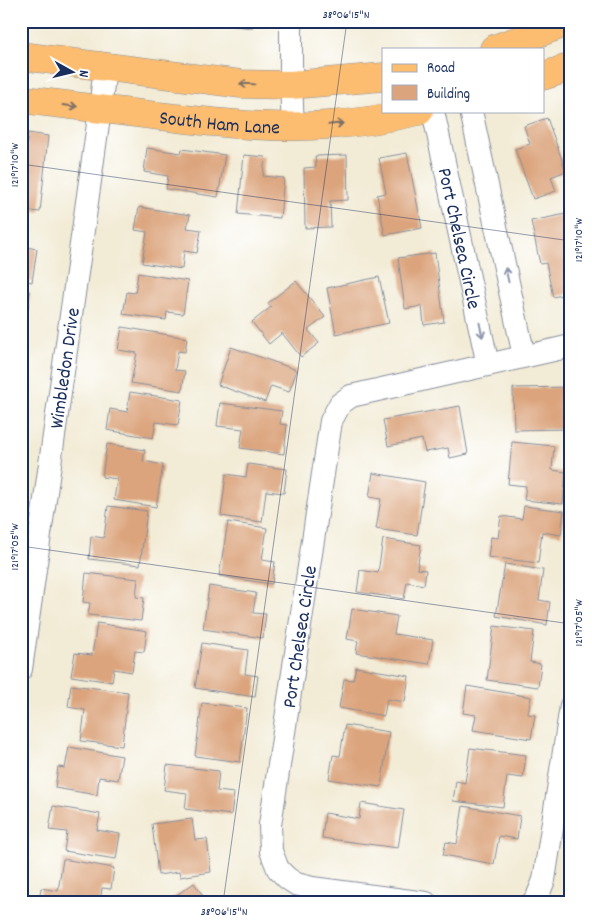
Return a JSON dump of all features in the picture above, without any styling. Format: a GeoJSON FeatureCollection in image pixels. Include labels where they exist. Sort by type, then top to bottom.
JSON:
{"type":"FeatureCollection","features":[{"type":"Feature","properties":{"kind":"main road"},"geometry":{"type":"LineString","coordinates":[[497,48],[571,21]]}},
{"type":"Feature","properties":{"kind":"main road","name":"South Ham Lane"},"geometry":{"type":"LineString","coordinates":[[21,56],[241,84],[291,86],[382,77]]}},
{"type":"Feature","properties":{"kind":"main road"},"geometry":{"type":"LineString","coordinates":[[544,76],[571,67]]}},
{"type":"Feature","properties":{"kind":"main road","name":"South Ham Lane"},"geometry":{"type":"LineString","coordinates":[[21,99],[237,125],[328,125],[386,119],[415,112]]}},
{"type":"Feature","properties":{"kind":"street"},"geometry":{"type":"LineString","coordinates":[[291,21],[293,126]]}},
{"type":"Feature","properties":{"kind":"street","name":"Wimbledon Drive"},"geometry":{"type":"LineString","coordinates":[[21,669],[105,67]]}},
{"type":"Feature","properties":{"kind":"street","name":"Port Chelsea Circle"},"geometry":{"type":"LineString","coordinates":[[433,112],[488,365]]}},
{"type":"Feature","properties":{"kind":"street","name":"Port Chelsea Circle"},"geometry":{"type":"LineString","coordinates":[[472,112],[524,356]]}},
{"type":"Feature","properties":{"kind":"street","name":"Port Chelsea Circle"},"geometry":{"type":"LineString","coordinates":[[426,903],[312,888],[296,884],[278,869],[271,851],[270,825],[331,421],[340,404],[351,396],[571,346]]}},
{"type":"Feature","properties":{"kind":"street"},"geometry":{"type":"LineString","coordinates":[[532,903],[536,900],[544,880],[571,706]]}},
{"type":"Feature","properties":{"kind":"building"},"geometry":{"type":"Polygon","coordinates":[[[210,21],[253,21],[252,28],[210,23],[210,21]]]}},
{"type":"Feature","properties":{"kind":"building"},"geometry":{"type":"Polygon","coordinates":[[[377,21],[392,21],[391,24],[377,21]]]}},
{"type":"Feature","properties":{"kind":"building"},"geometry":{"type":"Polygon","coordinates":[[[547,118],[566,171],[551,177],[556,191],[533,199],[515,149],[530,144],[524,126],[547,118]]]}},
{"type":"Feature","properties":{"kind":"building"},"geometry":{"type":"Polygon","coordinates":[[[28,133],[48,136],[40,212],[21,210],[21,167],[24,167],[28,133]]]}},
{"type":"Feature","properties":{"kind":"building"},"geometry":{"type":"Polygon","coordinates":[[[147,148],[181,153],[182,149],[225,155],[218,197],[166,189],[168,176],[144,172],[147,148]]]}},
{"type":"Feature","properties":{"kind":"building"},"geometry":{"type":"Polygon","coordinates":[[[407,153],[422,228],[385,235],[377,195],[386,193],[379,158],[407,153]]]}},
{"type":"Feature","properties":{"kind":"building"},"geometry":{"type":"Polygon","coordinates":[[[244,155],[265,157],[263,176],[284,178],[280,218],[238,214],[244,155]]]}},
{"type":"Feature","properties":{"kind":"building"},"geometry":{"type":"Polygon","coordinates":[[[347,155],[348,200],[330,201],[331,227],[305,228],[304,168],[316,167],[315,156],[347,155]]]}},
{"type":"Feature","properties":{"kind":"building"},"geometry":{"type":"Polygon","coordinates":[[[139,207],[190,215],[187,228],[201,230],[197,253],[184,251],[182,269],[142,263],[147,232],[135,230],[139,207]]]}},
{"type":"Feature","properties":{"kind":"building"},"geometry":{"type":"Polygon","coordinates":[[[571,213],[571,257],[569,257],[571,293],[553,297],[546,263],[540,264],[531,221],[571,213]]]}},
{"type":"Feature","properties":{"kind":"building"},"geometry":{"type":"Polygon","coordinates":[[[21,246],[37,249],[32,282],[21,280],[21,246]]]}},
{"type":"Feature","properties":{"kind":"building"},"geometry":{"type":"Polygon","coordinates":[[[435,253],[444,322],[424,325],[422,306],[405,309],[398,258],[435,253]]]}},
{"type":"Feature","properties":{"kind":"building"},"geometry":{"type":"Polygon","coordinates":[[[138,273],[188,281],[183,314],[167,312],[166,320],[123,314],[127,292],[135,293],[138,273]]]}},
{"type":"Feature","properties":{"kind":"building"},"geometry":{"type":"Polygon","coordinates":[[[379,277],[389,323],[336,334],[327,288],[379,277]]]}},
{"type":"Feature","properties":{"kind":"building"},"geometry":{"type":"Polygon","coordinates":[[[296,281],[325,317],[308,330],[319,343],[301,357],[282,333],[269,344],[252,322],[271,307],[268,303],[296,281]]]}},
{"type":"Feature","properties":{"kind":"building"},"geometry":{"type":"Polygon","coordinates":[[[21,291],[30,292],[27,316],[21,315],[21,291]]]}},
{"type":"Feature","properties":{"kind":"building"},"geometry":{"type":"Polygon","coordinates":[[[122,327],[187,338],[185,352],[178,351],[175,370],[185,371],[182,391],[131,383],[137,353],[118,350],[122,327]]]}},
{"type":"Feature","properties":{"kind":"building"},"geometry":{"type":"Polygon","coordinates":[[[231,347],[297,370],[289,392],[271,386],[265,402],[218,385],[231,347]]]}},
{"type":"Feature","properties":{"kind":"building"},"geometry":{"type":"Polygon","coordinates":[[[571,387],[571,406],[566,407],[566,429],[514,430],[513,388],[571,387]]]}},
{"type":"Feature","properties":{"kind":"building"},"geometry":{"type":"Polygon","coordinates":[[[130,392],[182,400],[178,425],[156,422],[153,438],[107,430],[110,409],[127,412],[130,392]]]}},
{"type":"Feature","properties":{"kind":"building"},"geometry":{"type":"Polygon","coordinates":[[[220,403],[282,411],[280,424],[287,425],[284,454],[240,448],[243,429],[217,426],[220,403]]]}},
{"type":"Feature","properties":{"kind":"building"},"geometry":{"type":"Polygon","coordinates":[[[460,406],[468,454],[450,458],[448,448],[425,452],[422,439],[388,446],[383,420],[460,406]]]}},
{"type":"Feature","properties":{"kind":"building"},"geometry":{"type":"Polygon","coordinates":[[[512,442],[554,446],[552,470],[566,472],[563,504],[524,500],[526,486],[508,484],[512,442]]]}},
{"type":"Feature","properties":{"kind":"building"},"geometry":{"type":"Polygon","coordinates":[[[107,444],[145,450],[143,461],[163,465],[156,507],[114,500],[117,479],[102,477],[107,444]]]}},
{"type":"Feature","properties":{"kind":"building"},"geometry":{"type":"Polygon","coordinates":[[[248,464],[287,469],[284,493],[266,491],[262,522],[221,516],[226,474],[246,477],[248,464]]]}},
{"type":"Feature","properties":{"kind":"building"},"geometry":{"type":"Polygon","coordinates":[[[373,473],[425,482],[417,535],[376,529],[381,499],[369,497],[373,473]]]}},
{"type":"Feature","properties":{"kind":"building"},"geometry":{"type":"Polygon","coordinates":[[[108,506],[147,511],[140,565],[89,559],[91,536],[104,538],[108,506]]]}},
{"type":"Feature","properties":{"kind":"building"},"geometry":{"type":"Polygon","coordinates":[[[524,506],[564,511],[561,535],[542,532],[538,563],[488,557],[491,537],[498,538],[501,516],[522,519],[524,506]]]}},
{"type":"Feature","properties":{"kind":"building"},"geometry":{"type":"Polygon","coordinates":[[[228,522],[267,528],[262,560],[275,562],[272,584],[219,576],[228,522]]]}},
{"type":"Feature","properties":{"kind":"building"},"geometry":{"type":"Polygon","coordinates":[[[383,539],[421,545],[417,569],[426,570],[424,585],[407,582],[404,599],[357,592],[360,570],[378,573],[383,539]]]}},
{"type":"Feature","properties":{"kind":"building"},"geometry":{"type":"Polygon","coordinates":[[[505,564],[543,570],[539,600],[550,602],[547,625],[496,616],[505,564]]]}},
{"type":"Feature","properties":{"kind":"building"},"geometry":{"type":"Polygon","coordinates":[[[86,573],[138,579],[136,597],[144,598],[141,621],[88,615],[90,603],[83,602],[86,573]]]}},
{"type":"Feature","properties":{"kind":"building"},"geometry":{"type":"Polygon","coordinates":[[[209,586],[256,593],[253,613],[266,614],[263,638],[203,629],[209,586]]]}},
{"type":"Feature","properties":{"kind":"building"},"geometry":{"type":"Polygon","coordinates":[[[352,609],[397,616],[394,634],[433,640],[429,664],[356,653],[358,641],[347,639],[352,609]]]}},
{"type":"Feature","properties":{"kind":"building"},"geometry":{"type":"Polygon","coordinates":[[[97,623],[147,631],[144,652],[135,651],[132,672],[114,669],[112,682],[71,676],[75,653],[92,655],[97,623]]]}},
{"type":"Feature","properties":{"kind":"building"},"geometry":{"type":"Polygon","coordinates":[[[494,626],[534,631],[530,662],[541,664],[538,687],[487,680],[494,626]]]}},
{"type":"Feature","properties":{"kind":"building"},"geometry":{"type":"Polygon","coordinates":[[[202,643],[248,650],[245,674],[258,676],[255,697],[195,688],[202,643]]]}},
{"type":"Feature","properties":{"kind":"building"},"geometry":{"type":"Polygon","coordinates":[[[356,667],[409,676],[405,702],[387,699],[384,716],[339,708],[344,679],[353,680],[356,667]]]}},
{"type":"Feature","properties":{"kind":"building"},"geometry":{"type":"Polygon","coordinates":[[[71,685],[128,692],[122,746],[81,741],[85,710],[68,707],[71,685]]]}},
{"type":"Feature","properties":{"kind":"building"},"geometry":{"type":"Polygon","coordinates":[[[467,686],[531,697],[528,714],[535,715],[531,739],[473,730],[476,715],[463,713],[467,686]]]}},
{"type":"Feature","properties":{"kind":"building"},"geometry":{"type":"Polygon","coordinates":[[[202,703],[247,708],[240,762],[195,756],[202,703]]]}},
{"type":"Feature","properties":{"kind":"building"},"geometry":{"type":"Polygon","coordinates":[[[345,725],[389,732],[381,787],[329,779],[333,755],[340,756],[345,725]]]}},
{"type":"Feature","properties":{"kind":"building"},"geometry":{"type":"Polygon","coordinates":[[[69,747],[122,756],[118,780],[99,777],[97,795],[55,788],[58,767],[65,768],[69,747]]]}},
{"type":"Feature","properties":{"kind":"building"},"geometry":{"type":"Polygon","coordinates":[[[470,748],[526,755],[523,778],[507,776],[503,807],[453,801],[456,781],[465,783],[470,748]]]}},
{"type":"Feature","properties":{"kind":"building"},"geometry":{"type":"Polygon","coordinates":[[[167,765],[219,771],[217,791],[234,793],[231,815],[185,809],[187,793],[164,790],[167,765]]]}},
{"type":"Feature","properties":{"kind":"building"},"geometry":{"type":"Polygon","coordinates":[[[361,803],[404,810],[398,848],[322,838],[325,813],[359,819],[361,803]]]}},
{"type":"Feature","properties":{"kind":"building"},"geometry":{"type":"Polygon","coordinates":[[[53,806],[100,814],[97,830],[120,834],[116,859],[64,851],[67,832],[49,830],[53,806]]]}},
{"type":"Feature","properties":{"kind":"building"},"geometry":{"type":"Polygon","coordinates":[[[463,806],[520,816],[517,839],[499,836],[494,864],[443,855],[446,842],[457,844],[463,806]]]}},
{"type":"Feature","properties":{"kind":"building"},"geometry":{"type":"Polygon","coordinates":[[[192,819],[195,840],[207,839],[211,872],[180,877],[179,872],[158,875],[152,824],[192,819]]]}},
{"type":"Feature","properties":{"kind":"building"},"geometry":{"type":"Polygon","coordinates":[[[63,859],[114,868],[111,889],[102,888],[100,903],[39,903],[41,888],[58,891],[63,859]]]}},
{"type":"Feature","properties":{"kind":"building"},"geometry":{"type":"Polygon","coordinates":[[[194,883],[208,903],[165,903],[194,883]]]}}]}
